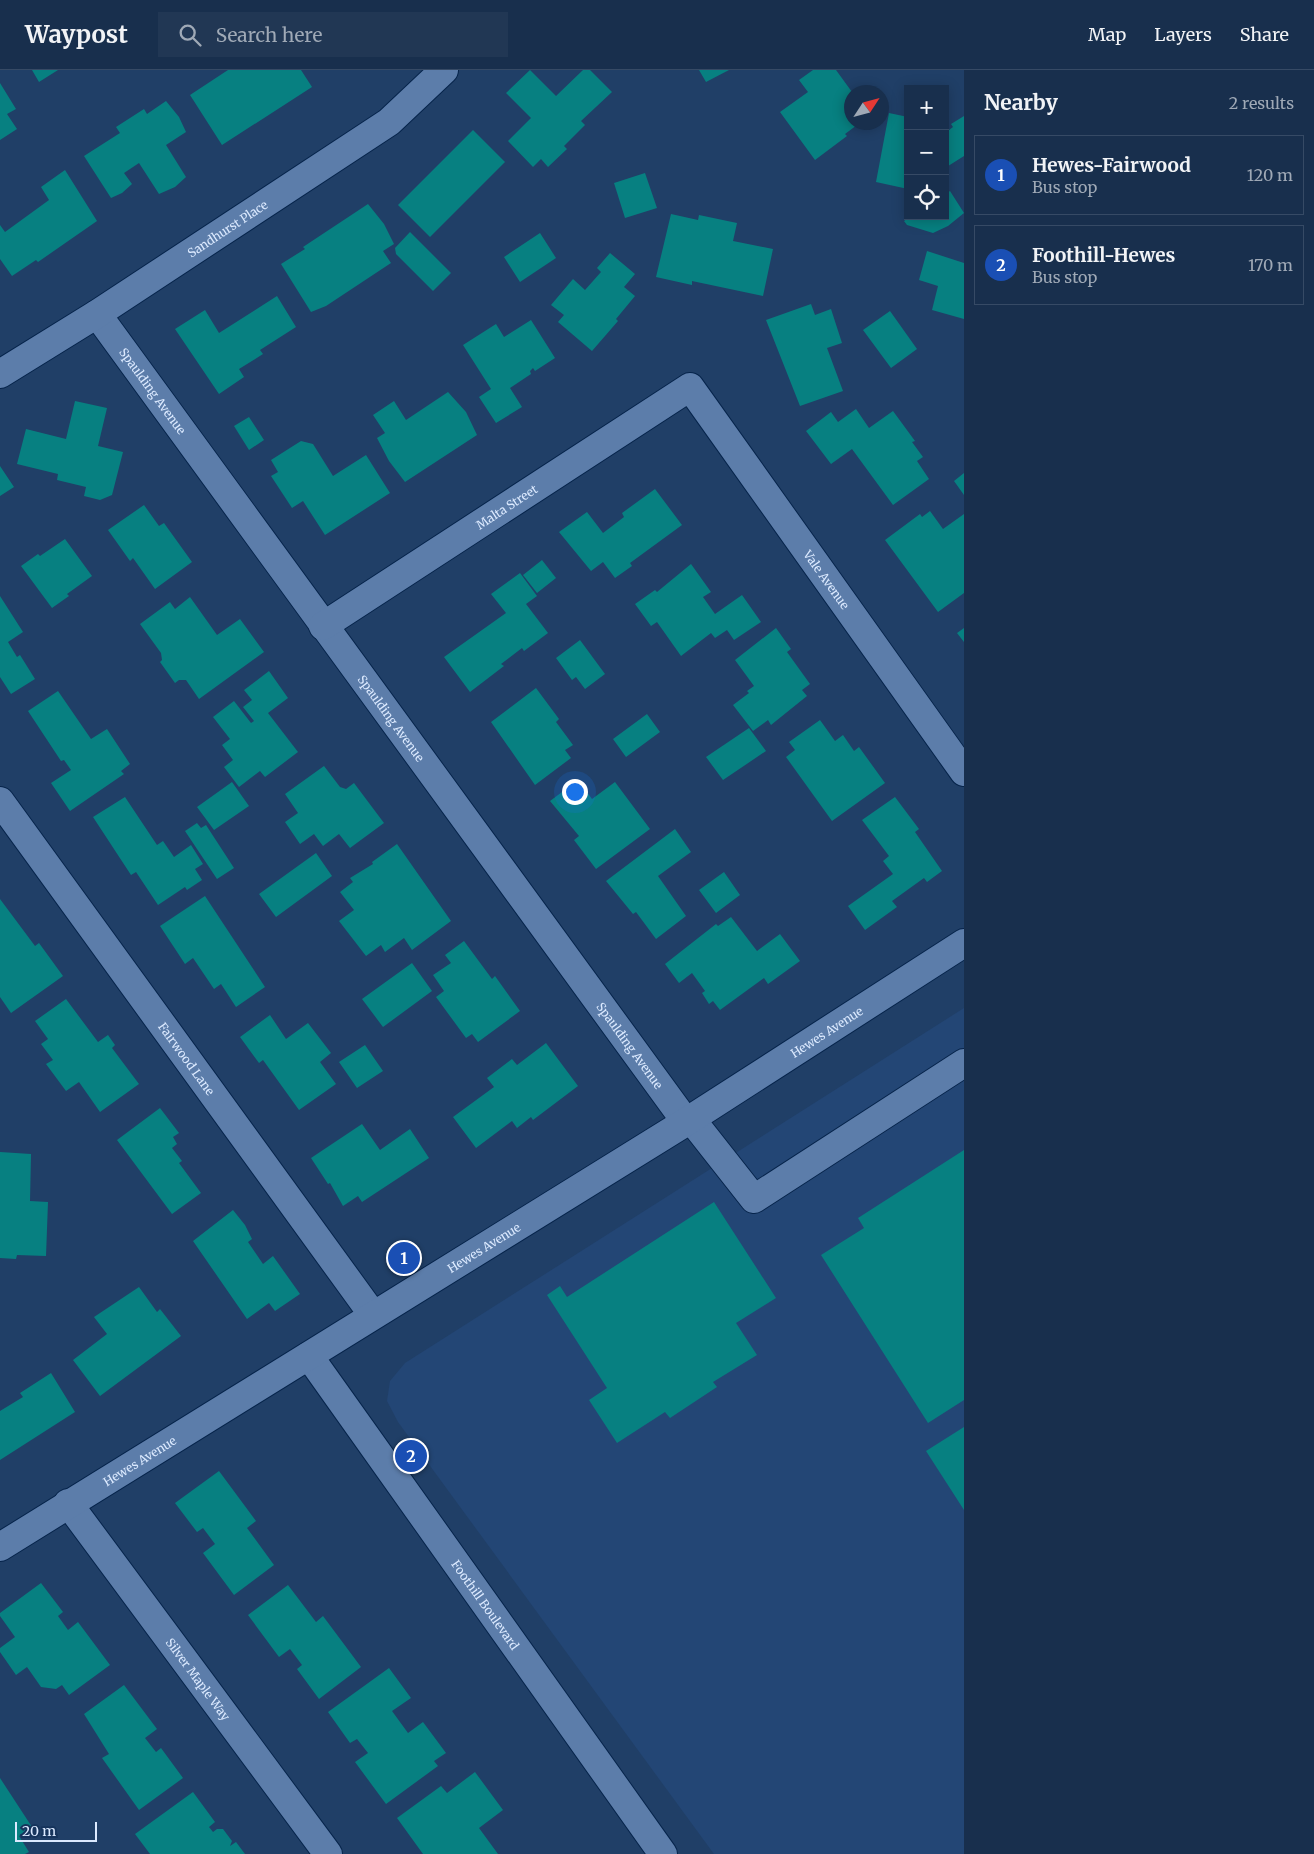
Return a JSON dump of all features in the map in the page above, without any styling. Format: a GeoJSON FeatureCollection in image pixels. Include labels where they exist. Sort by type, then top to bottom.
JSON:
{"type":"FeatureCollection","features":[{"type":"Feature","properties":{"kind":"street","name":"Sandhurst Place"},"geometry":{"type":"LineString","coordinates":[[0,374],[97,314],[389,122],[444,70]]}},
{"type":"Feature","properties":{"kind":"street","name":"Spaulding Avenue"},"geometry":{"type":"LineString","coordinates":[[97,314],[323,626],[689,1120],[754,1199],[964,1063]]}},
{"type":"Feature","properties":{"kind":"street","name":"Malta Street"},"geometry":{"type":"LineString","coordinates":[[323,626],[690,387]]}},
{"type":"Feature","properties":{"kind":"street","name":"Vale Avenue"},"geometry":{"type":"LineString","coordinates":[[690,387],[964,772]]}},
{"type":"Feature","properties":{"kind":"street","name":"Fairwood Lane"},"geometry":{"type":"LineString","coordinates":[[0,801],[373,1315]]}},
{"type":"Feature","properties":{"kind":"street","name":"Hewes Avenue"},"geometry":{"type":"LineString","coordinates":[[0,1547],[68,1503],[689,1120],[964,944]]}},
{"type":"Feature","properties":{"kind":"street","name":"Foothill Boulevard"},"geometry":{"type":"LineString","coordinates":[[309,1356],[663,1854]]}},
{"type":"Feature","properties":{"kind":"street","name":"Silver Maple Way"},"geometry":{"type":"LineString","coordinates":[[68,1503],[328,1854]]}},
{"type":"Feature","properties":{"kind":"shaded area"},"geometry":{"type":"Polygon","coordinates":[[[964,1008],[964,1854],[714,1854],[398,1422],[387,1401],[390,1381],[405,1363],[964,1008]]]}},
{"type":"Feature","properties":{"kind":"building"},"geometry":{"type":"Polygon","coordinates":[[[32,70],[58,70],[39,82],[32,70]]]}},
{"type":"Feature","properties":{"kind":"building"},"geometry":{"type":"Polygon","coordinates":[[[228,70],[301,70],[312,87],[222,145],[190,95],[228,70]]]}},
{"type":"Feature","properties":{"kind":"building"},"geometry":{"type":"Polygon","coordinates":[[[530,70],[556,96],[583,70],[590,70],[612,92],[581,121],[585,125],[564,146],[567,149],[548,167],[541,159],[533,167],[508,141],[531,118],[506,93],[530,70]]]}},
{"type":"Feature","properties":{"kind":"building"},"geometry":{"type":"Polygon","coordinates":[[[699,70],[729,70],[706,82],[699,70]]]}},
{"type":"Feature","properties":{"kind":"building"},"geometry":{"type":"Polygon","coordinates":[[[813,70],[836,70],[847,85],[844,85],[844,130],[850,130],[845,134],[847,136],[815,160],[780,112],[808,92],[799,80],[813,70]]]}},
{"type":"Feature","properties":{"kind":"building"},"geometry":{"type":"Polygon","coordinates":[[[0,83],[16,109],[7,114],[17,129],[0,140],[0,83]]]}},
{"type":"Feature","properties":{"kind":"building"},"geometry":{"type":"Polygon","coordinates":[[[166,101],[179,117],[186,132],[166,145],[186,177],[175,187],[159,194],[139,163],[124,173],[132,184],[122,193],[111,198],[84,156],[120,133],[116,127],[144,109],[147,114],[166,101]]]}},
{"type":"Feature","properties":{"kind":"building"},"geometry":{"type":"Polygon","coordinates":[[[889,113],[904,116],[904,188],[876,182],[886,130],[889,130],[889,113]]]}},
{"type":"Feature","properties":{"kind":"building"},"geometry":{"type":"Polygon","coordinates":[[[964,116],[964,156],[949,165],[949,130],[953,127],[951,124],[964,116]]]}},
{"type":"Feature","properties":{"kind":"building"},"geometry":{"type":"Polygon","coordinates":[[[473,130],[505,162],[430,237],[398,205],[473,130]]]}},
{"type":"Feature","properties":{"kind":"building"},"geometry":{"type":"Polygon","coordinates":[[[65,170],[97,221],[38,262],[36,260],[12,276],[0,259],[0,225],[5,232],[49,200],[41,187],[65,170]]]}},
{"type":"Feature","properties":{"kind":"building"},"geometry":{"type":"Polygon","coordinates":[[[645,173],[657,208],[625,218],[614,183],[645,173]]]}},
{"type":"Feature","properties":{"kind":"building"},"geometry":{"type":"Polygon","coordinates":[[[949,192],[964,213],[948,226],[933,233],[907,225],[904,221],[949,220],[949,192]]]}},
{"type":"Feature","properties":{"kind":"building"},"geometry":{"type":"Polygon","coordinates":[[[368,204],[384,224],[394,244],[383,251],[391,263],[326,306],[311,312],[281,264],[305,249],[303,247],[368,204]]]}},
{"type":"Feature","properties":{"kind":"building"},"geometry":{"type":"Polygon","coordinates":[[[671,214],[698,220],[699,215],[737,223],[733,241],[773,249],[763,296],[692,281],[692,285],[656,277],[671,214]]]}},
{"type":"Feature","properties":{"kind":"building"},"geometry":{"type":"Polygon","coordinates":[[[410,232],[451,273],[433,291],[396,254],[395,248],[410,232]]]}},
{"type":"Feature","properties":{"kind":"building"},"geometry":{"type":"Polygon","coordinates":[[[540,233],[556,258],[520,282],[504,257],[540,233]]]}},
{"type":"Feature","properties":{"kind":"building"},"geometry":{"type":"Polygon","coordinates":[[[927,251],[964,263],[964,319],[932,310],[938,286],[919,280],[927,251]]]}},
{"type":"Feature","properties":{"kind":"building"},"geometry":{"type":"Polygon","coordinates":[[[610,253],[635,274],[624,287],[635,296],[616,319],[618,321],[592,351],[558,322],[564,315],[551,305],[573,279],[585,290],[601,272],[597,268],[610,253]]]}},
{"type":"Feature","properties":{"kind":"building"},"geometry":{"type":"Polygon","coordinates":[[[277,296],[296,327],[260,350],[263,354],[239,369],[244,377],[219,394],[175,329],[205,310],[219,333],[277,296]]]}},
{"type":"Feature","properties":{"kind":"building"},"geometry":{"type":"Polygon","coordinates":[[[811,304],[815,315],[831,309],[842,343],[827,348],[843,391],[800,406],[766,320],[811,304]]]}},
{"type":"Feature","properties":{"kind":"building"},"geometry":{"type":"Polygon","coordinates":[[[890,311],[917,349],[891,368],[863,330],[890,311]]]}},
{"type":"Feature","properties":{"kind":"building"},"geometry":{"type":"Polygon","coordinates":[[[531,320],[555,358],[535,371],[533,368],[530,371],[531,374],[510,388],[522,407],[496,423],[479,397],[491,389],[463,345],[496,324],[504,337],[531,320]]]}},
{"type":"Feature","properties":{"kind":"building"},"geometry":{"type":"Polygon","coordinates":[[[448,392],[466,412],[477,435],[405,482],[389,461],[377,438],[385,433],[373,415],[394,401],[406,420],[448,392]]]}},
{"type":"Feature","properties":{"kind":"building"},"geometry":{"type":"Polygon","coordinates":[[[75,401],[107,408],[98,446],[123,452],[112,495],[100,500],[84,496],[86,487],[57,480],[58,474],[17,464],[26,429],[66,439],[75,401]]]}},
{"type":"Feature","properties":{"kind":"building"},"geometry":{"type":"Polygon","coordinates":[[[856,409],[869,428],[893,411],[915,441],[912,442],[923,457],[917,461],[929,479],[893,505],[852,449],[831,464],[806,431],[831,412],[838,422],[856,409]]]}},
{"type":"Feature","properties":{"kind":"building"},"geometry":{"type":"Polygon","coordinates":[[[249,417],[264,440],[249,450],[234,426],[249,417]]]}},
{"type":"Feature","properties":{"kind":"building"},"geometry":{"type":"Polygon","coordinates":[[[301,441],[313,444],[333,476],[366,455],[390,493],[325,535],[303,501],[292,508],[271,476],[278,472],[271,460],[301,441]]]}},
{"type":"Feature","properties":{"kind":"building"},"geometry":{"type":"Polygon","coordinates":[[[0,466],[14,487],[0,496],[0,466]]]}},
{"type":"Feature","properties":{"kind":"building"},"geometry":{"type":"Polygon","coordinates":[[[964,473],[964,495],[954,481],[964,473]]]}},
{"type":"Feature","properties":{"kind":"building"},"geometry":{"type":"Polygon","coordinates":[[[655,489],[682,525],[630,563],[632,566],[615,578],[603,562],[591,571],[559,532],[587,512],[603,533],[624,517],[622,513],[655,489]]]}},
{"type":"Feature","properties":{"kind":"building"},"geometry":{"type":"Polygon","coordinates":[[[144,505],[159,526],[164,523],[192,562],[155,589],[133,558],[130,561],[108,530],[144,505]]]}},
{"type":"Feature","properties":{"kind":"building"},"geometry":{"type":"Polygon","coordinates":[[[930,511],[943,529],[964,514],[964,593],[938,612],[885,540],[920,514],[922,517],[930,511]]]}},
{"type":"Feature","properties":{"kind":"building"},"geometry":{"type":"Polygon","coordinates":[[[65,539],[92,576],[67,594],[69,596],[52,608],[21,566],[65,539]]]}},
{"type":"Feature","properties":{"kind":"building"},"geometry":{"type":"Polygon","coordinates":[[[542,560],[556,578],[537,593],[523,575],[542,560]]]}},
{"type":"Feature","properties":{"kind":"building"},"geometry":{"type":"Polygon","coordinates":[[[691,564],[711,592],[703,597],[715,614],[742,595],[761,622],[734,640],[727,630],[715,638],[711,633],[681,656],[657,622],[651,626],[635,604],[655,590],[657,592],[691,564]]]}},
{"type":"Feature","properties":{"kind":"building"},"geometry":{"type":"Polygon","coordinates":[[[520,573],[537,596],[526,604],[548,633],[524,651],[522,648],[501,664],[504,666],[470,692],[444,657],[506,613],[491,594],[520,573]]]}},
{"type":"Feature","properties":{"kind":"building"},"geometry":{"type":"Polygon","coordinates":[[[0,596],[23,632],[8,642],[17,657],[20,655],[35,679],[11,694],[0,677],[0,596]]]}},
{"type":"Feature","properties":{"kind":"building"},"geometry":{"type":"Polygon","coordinates":[[[190,597],[217,635],[240,619],[264,652],[199,699],[186,680],[179,680],[175,683],[160,662],[162,660],[161,653],[140,624],[170,602],[175,609],[190,597]]]}},
{"type":"Feature","properties":{"kind":"building"},"geometry":{"type":"Polygon","coordinates":[[[776,628],[791,649],[787,652],[810,684],[802,690],[807,696],[771,725],[768,720],[753,731],[733,705],[749,693],[747,691],[754,686],[735,660],[776,628]]]}},
{"type":"Feature","properties":{"kind":"building"},"geometry":{"type":"Polygon","coordinates":[[[964,628],[964,642],[957,633],[964,628]]]}},
{"type":"Feature","properties":{"kind":"building"},"geometry":{"type":"Polygon","coordinates":[[[580,640],[605,674],[585,689],[576,677],[572,680],[556,658],[580,640]]]}},
{"type":"Feature","properties":{"kind":"building"},"geometry":{"type":"Polygon","coordinates":[[[269,671],[288,698],[268,713],[298,752],[265,777],[260,771],[239,787],[224,767],[233,760],[222,745],[230,739],[213,717],[234,701],[251,723],[254,721],[243,707],[252,700],[244,690],[269,671]]]}},
{"type":"Feature","properties":{"kind":"building"},"geometry":{"type":"Polygon","coordinates":[[[536,688],[559,719],[556,722],[573,745],[565,750],[571,758],[535,785],[491,722],[536,688]]]}},
{"type":"Feature","properties":{"kind":"building"},"geometry":{"type":"Polygon","coordinates":[[[58,691],[91,739],[107,729],[130,764],[121,771],[124,774],[70,811],[51,783],[71,770],[64,760],[61,761],[28,711],[58,691]]]}},
{"type":"Feature","properties":{"kind":"building"},"geometry":{"type":"Polygon","coordinates":[[[647,714],[660,732],[626,757],[613,739],[647,714]]]}},
{"type":"Feature","properties":{"kind":"building"},"geometry":{"type":"Polygon","coordinates":[[[820,720],[835,741],[843,735],[854,751],[859,747],[885,783],[832,821],[786,757],[795,750],[789,742],[820,720]]]}},
{"type":"Feature","properties":{"kind":"building"},"geometry":{"type":"Polygon","coordinates":[[[749,728],[766,751],[723,780],[706,757],[749,728]]]}},
{"type":"Feature","properties":{"kind":"building"},"geometry":{"type":"Polygon","coordinates":[[[324,766],[340,787],[346,789],[354,783],[384,823],[350,848],[339,834],[323,846],[314,834],[300,844],[285,822],[298,813],[285,794],[324,766]]]}},
{"type":"Feature","properties":{"kind":"building"},"geometry":{"type":"Polygon","coordinates":[[[578,780],[592,799],[615,782],[650,829],[596,869],[574,840],[579,836],[550,801],[578,780]]]}},
{"type":"Feature","properties":{"kind":"building"},"geometry":{"type":"Polygon","coordinates":[[[232,782],[249,806],[214,830],[197,807],[232,782]]]}},
{"type":"Feature","properties":{"kind":"building"},"geometry":{"type":"Polygon","coordinates":[[[125,797],[157,845],[163,841],[174,857],[191,845],[203,864],[195,869],[202,880],[187,890],[185,887],[158,905],[136,872],[131,875],[93,817],[125,797]]]}},
{"type":"Feature","properties":{"kind":"building"},"geometry":{"type":"Polygon","coordinates":[[[895,797],[919,829],[915,832],[942,871],[927,882],[924,878],[892,901],[897,907],[865,930],[848,906],[893,874],[883,861],[889,856],[862,820],[895,797]]]}},
{"type":"Feature","properties":{"kind":"building"},"geometry":{"type":"Polygon","coordinates":[[[197,823],[201,828],[206,825],[234,868],[217,879],[185,831],[197,823]]]}},
{"type":"Feature","properties":{"kind":"building"},"geometry":{"type":"Polygon","coordinates":[[[675,829],[691,852],[658,876],[686,916],[656,939],[636,912],[633,914],[606,881],[675,829]]]}},
{"type":"Feature","properties":{"kind":"building"},"geometry":{"type":"Polygon","coordinates":[[[397,844],[451,921],[412,950],[404,938],[385,952],[381,945],[366,956],[339,921],[354,910],[340,892],[353,882],[350,878],[373,864],[372,862],[397,844]]]}},
{"type":"Feature","properties":{"kind":"building"},"geometry":{"type":"Polygon","coordinates":[[[316,853],[332,876],[276,917],[259,894],[316,853]]]}},
{"type":"Feature","properties":{"kind":"building"},"geometry":{"type":"Polygon","coordinates":[[[724,872],[740,895],[716,913],[699,890],[724,872]]]}},
{"type":"Feature","properties":{"kind":"building"},"geometry":{"type":"Polygon","coordinates":[[[205,896],[265,987],[236,1007],[221,984],[214,989],[193,958],[185,964],[160,926],[205,896]]]}},
{"type":"Feature","properties":{"kind":"building"},"geometry":{"type":"Polygon","coordinates":[[[0,899],[35,946],[39,943],[63,976],[11,1013],[0,997],[0,899]]]}},
{"type":"Feature","properties":{"kind":"building"},"geometry":{"type":"Polygon","coordinates":[[[731,917],[757,951],[780,934],[800,961],[768,984],[764,978],[720,1010],[713,1001],[709,1004],[702,993],[705,991],[692,973],[679,983],[665,964],[716,924],[718,926],[731,917]]]}},
{"type":"Feature","properties":{"kind":"building"},"geometry":{"type":"Polygon","coordinates":[[[464,941],[492,979],[495,976],[520,1011],[478,1042],[472,1034],[466,1038],[436,997],[444,991],[433,975],[451,963],[445,955],[464,941]]]}},
{"type":"Feature","properties":{"kind":"building"},"geometry":{"type":"Polygon","coordinates":[[[412,963],[432,991],[383,1027],[362,999],[412,963]]]}},
{"type":"Feature","properties":{"kind":"building"},"geometry":{"type":"Polygon","coordinates":[[[66,999],[98,1042],[108,1035],[115,1045],[112,1048],[139,1084],[100,1112],[79,1082],[66,1091],[46,1064],[53,1060],[41,1044],[48,1039],[35,1021],[66,999]]]}},
{"type":"Feature","properties":{"kind":"building"},"geometry":{"type":"Polygon","coordinates":[[[270,1015],[286,1039],[308,1023],[331,1053],[320,1062],[336,1084],[299,1110],[263,1060],[259,1063],[240,1037],[270,1015]]]}},
{"type":"Feature","properties":{"kind":"building"},"geometry":{"type":"Polygon","coordinates":[[[546,1043],[578,1086],[533,1120],[531,1117],[517,1128],[512,1121],[476,1148],[453,1117],[494,1087],[487,1078],[512,1059],[517,1065],[546,1043]]]}},
{"type":"Feature","properties":{"kind":"building"},"geometry":{"type":"Polygon","coordinates":[[[365,1045],[383,1071],[357,1088],[339,1062],[365,1045]]]}},
{"type":"Feature","properties":{"kind":"building"},"geometry":{"type":"Polygon","coordinates":[[[160,1108],[179,1133],[173,1137],[177,1144],[172,1148],[182,1161],[179,1163],[201,1193],[172,1214],[117,1140],[160,1108]]]}},
{"type":"Feature","properties":{"kind":"building"},"geometry":{"type":"Polygon","coordinates":[[[362,1124],[380,1150],[410,1129],[429,1158],[362,1202],[358,1196],[343,1206],[330,1183],[328,1184],[311,1158],[362,1124]]]}},
{"type":"Feature","properties":{"kind":"building"},"geometry":{"type":"Polygon","coordinates":[[[964,1150],[964,1400],[928,1423],[821,1255],[864,1228],[858,1218],[964,1150]]]}},
{"type":"Feature","properties":{"kind":"building"},"geometry":{"type":"Polygon","coordinates":[[[0,1152],[31,1154],[30,1201],[48,1202],[46,1256],[17,1255],[16,1259],[0,1258],[0,1152]]]}},
{"type":"Feature","properties":{"kind":"building"},"geometry":{"type":"Polygon","coordinates":[[[714,1202],[776,1298],[736,1323],[757,1355],[713,1382],[717,1387],[670,1418],[665,1412],[617,1443],[589,1400],[607,1388],[547,1295],[560,1286],[567,1297],[714,1202]]]}},
{"type":"Feature","properties":{"kind":"building"},"geometry":{"type":"Polygon","coordinates":[[[233,1210],[245,1225],[252,1239],[248,1242],[263,1264],[273,1256],[300,1294],[275,1311],[269,1303],[247,1319],[193,1241],[233,1210]]]}},
{"type":"Feature","properties":{"kind":"building"},"geometry":{"type":"Polygon","coordinates":[[[139,1287],[157,1312],[160,1309],[181,1336],[100,1396],[73,1360],[107,1334],[94,1317],[139,1287]]]}},
{"type":"Feature","properties":{"kind":"building"},"geometry":{"type":"Polygon","coordinates":[[[51,1373],[75,1412],[0,1460],[0,1411],[23,1397],[20,1393],[51,1373]]]}},
{"type":"Feature","properties":{"kind":"building"},"geometry":{"type":"Polygon","coordinates":[[[964,1427],[964,1510],[926,1451],[964,1427]]]}},
{"type":"Feature","properties":{"kind":"building"},"geometry":{"type":"Polygon","coordinates":[[[219,1471],[256,1521],[247,1528],[274,1565],[234,1595],[203,1553],[215,1544],[203,1528],[197,1532],[175,1503],[219,1471]]]}},
{"type":"Feature","properties":{"kind":"building"},"geometry":{"type":"Polygon","coordinates":[[[41,1583],[63,1612],[58,1616],[68,1630],[78,1622],[110,1665],[69,1695],[62,1685],[56,1689],[41,1687],[27,1667],[16,1675],[0,1652],[0,1648],[15,1637],[0,1616],[0,1613],[41,1583]]]}},
{"type":"Feature","properties":{"kind":"building"},"geometry":{"type":"Polygon","coordinates":[[[288,1585],[316,1622],[323,1616],[361,1667],[319,1699],[297,1669],[302,1665],[290,1649],[279,1657],[248,1615],[288,1585]]]}},
{"type":"Feature","properties":{"kind":"building"},"geometry":{"type":"Polygon","coordinates":[[[389,1668],[411,1698],[392,1711],[408,1733],[423,1722],[446,1753],[434,1761],[438,1766],[386,1804],[355,1762],[368,1753],[357,1739],[350,1743],[328,1712],[389,1668]]]}},
{"type":"Feature","properties":{"kind":"building"},"geometry":{"type":"Polygon","coordinates":[[[124,1685],[157,1729],[145,1738],[156,1752],[161,1748],[183,1778],[139,1810],[102,1758],[109,1754],[84,1714],[124,1685]]]}},
{"type":"Feature","properties":{"kind":"building"},"geometry":{"type":"Polygon","coordinates":[[[475,1772],[503,1810],[479,1828],[498,1854],[423,1854],[397,1818],[441,1786],[447,1793],[475,1772]]]}},
{"type":"Feature","properties":{"kind":"building"},"geometry":{"type":"Polygon","coordinates":[[[0,1778],[32,1827],[19,1836],[29,1852],[25,1854],[0,1854],[0,1778]]]}},
{"type":"Feature","properties":{"kind":"building"},"geometry":{"type":"Polygon","coordinates":[[[193,1792],[215,1822],[209,1827],[213,1832],[217,1829],[223,1829],[232,1841],[230,1846],[236,1842],[245,1854],[150,1854],[135,1834],[193,1792]]]}},
{"type":"Feature","properties":{"kind":"place","name":"Hewes-Fairwood"},"geometry":{"type":"Point","coordinates":[404,1258]}},
{"type":"Feature","properties":{"kind":"place","name":"Foothill-Hewes"},"geometry":{"type":"Point","coordinates":[411,1456]}}]}
